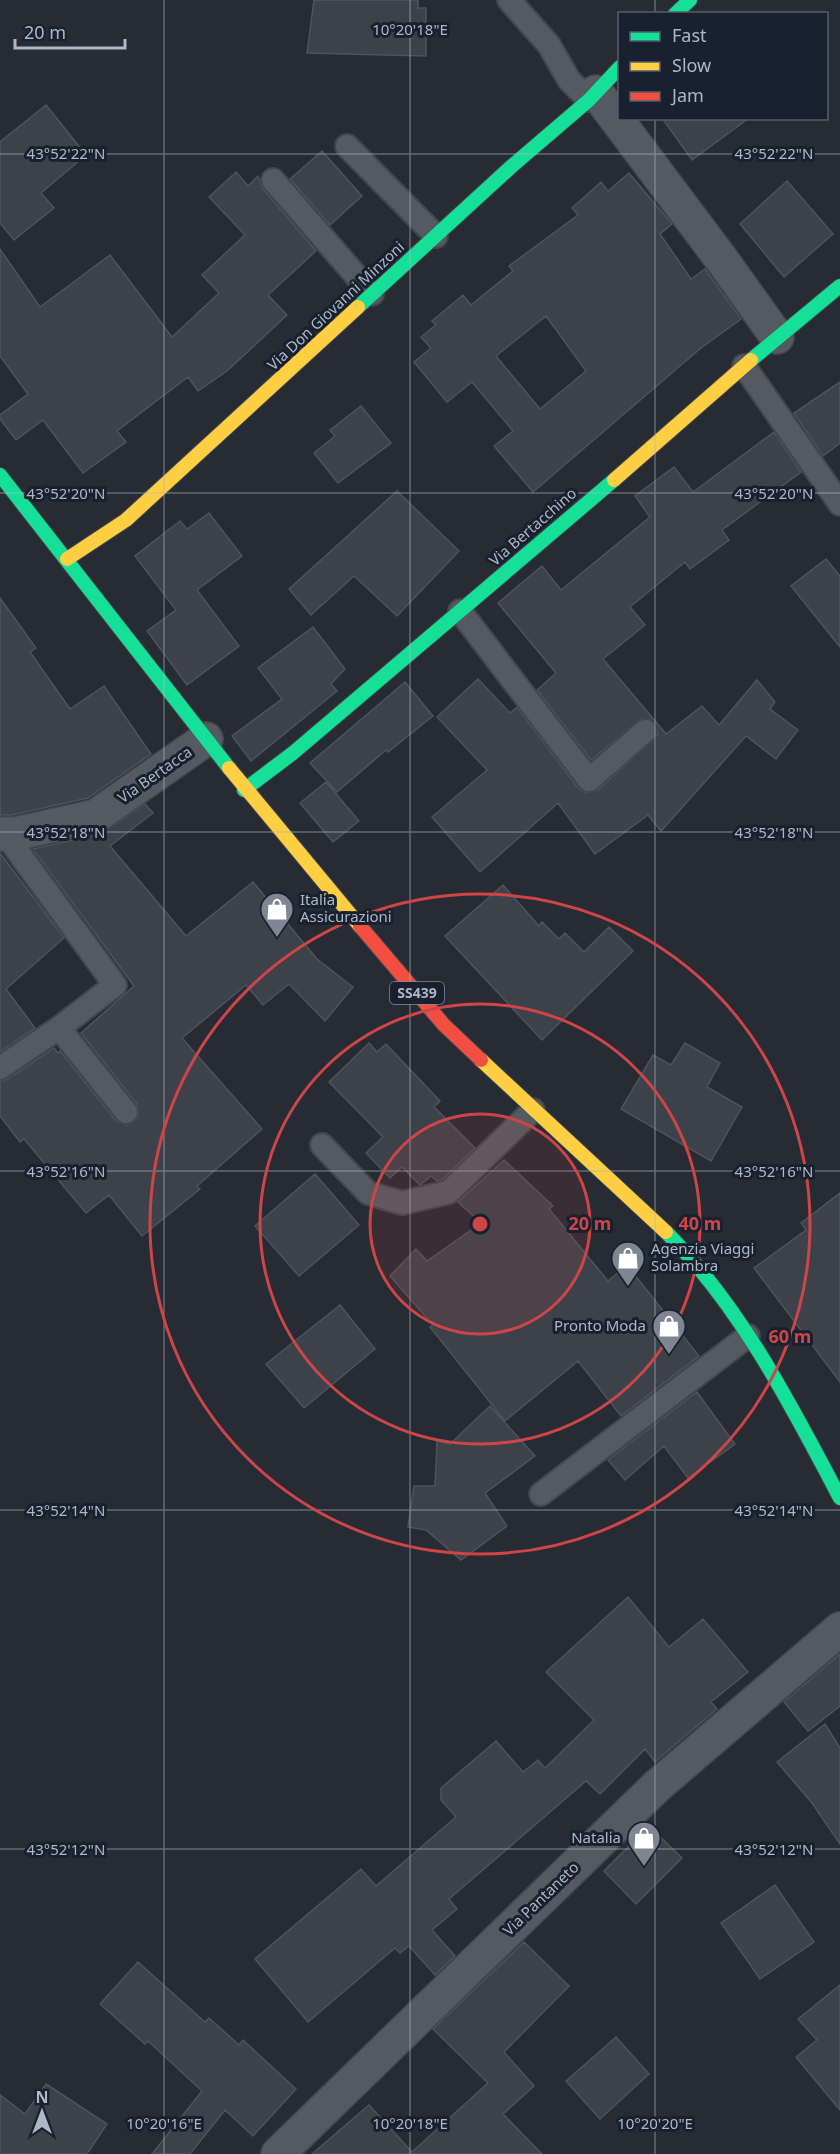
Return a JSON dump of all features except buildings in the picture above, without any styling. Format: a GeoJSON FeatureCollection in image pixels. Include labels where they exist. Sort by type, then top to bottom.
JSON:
{"type":"FeatureCollection","features":[{"type":"Feature","properties":{"kind":"street"},"geometry":{"type":"LineString","coordinates":[[677,12],[690,0]]}},
{"type":"Feature","properties":{"kind":"street","name":"Via Don Giovanni Minzoni"},"geometry":{"type":"LineString","coordinates":[[67,559],[126,520],[592,96],[618,69]]}},
{"type":"Feature","properties":{"kind":"street"},"geometry":{"type":"LineString","coordinates":[[592,96],[723,260],[777,337]]}},
{"type":"Feature","properties":{"kind":"street","name":"Via Bertacchino"},"geometry":{"type":"LineString","coordinates":[[244,790],[293,753],[777,337],[840,286]]}},
{"type":"Feature","properties":{"kind":"street","name":"SS439"},"geometry":{"type":"LineString","coordinates":[[0,475],[244,790],[444,1025],[533,1110],[629,1195],[691,1257],[776,1377],[840,1498]]}},
{"type":"Feature","properties":{"kind":"street","name":"Via Bertacca"},"geometry":{"type":"LineString","coordinates":[[2,834],[96,816],[206,739]]}},
{"type":"Feature","properties":{"kind":"street","name":"Via Pantaneto"},"geometry":{"type":"LineString","coordinates":[[278,2154],[657,1786],[840,1629]]}},
{"type":"Feature","properties":{"kind":"lane"},"geometry":{"type":"LineString","coordinates":[[509,0],[549,45],[569,80],[592,96]]}},
{"type":"Feature","properties":{"kind":"lane"},"geometry":{"type":"LineString","coordinates":[[347,146],[436,236]]}},
{"type":"Feature","properties":{"kind":"lane"},"geometry":{"type":"LineString","coordinates":[[273,180],[372,294]]}},
{"type":"Feature","properties":{"kind":"lane"},"geometry":{"type":"LineString","coordinates":[[744,366],[840,504]]}},
{"type":"Feature","properties":{"kind":"lane"},"geometry":{"type":"LineString","coordinates":[[460,611],[589,780],[645,731]]}},
{"type":"Feature","properties":{"kind":"lane"},"geometry":{"type":"LineString","coordinates":[[0,1068],[59,1028],[115,985],[2,834]]}},
{"type":"Feature","properties":{"kind":"lane"},"geometry":{"type":"LineString","coordinates":[[59,1028],[126,1112]]}},
{"type":"Feature","properties":{"kind":"lane"},"geometry":{"type":"LineString","coordinates":[[322,1145],[368,1193],[402,1203],[449,1192],[533,1110]]}},
{"type":"Feature","properties":{"kind":"lane"},"geometry":{"type":"LineString","coordinates":[[541,1494],[748,1336]]}},
{"type":"Feature","properties":{"kind":"traffic: fast"},"geometry":{"type":"LineString","coordinates":[[677,12],[690,0]]}},
{"type":"Feature","properties":{"kind":"traffic: fast"},"geometry":{"type":"LineString","coordinates":[[358,307],[512,166],[589,100],[618,69]]}},
{"type":"Feature","properties":{"kind":"traffic: fast"},"geometry":{"type":"LineString","coordinates":[[751,360],[840,286]]}},
{"type":"Feature","properties":{"kind":"traffic: fast"},"geometry":{"type":"LineString","coordinates":[[0,475],[229,768]]}},
{"type":"Feature","properties":{"kind":"traffic: fast"},"geometry":{"type":"LineString","coordinates":[[244,790],[293,753],[614,480]]}},
{"type":"Feature","properties":{"kind":"traffic: fast"},"geometry":{"type":"LineString","coordinates":[[666,1232],[718,1292],[763,1358],[840,1498]]}},
{"type":"Feature","properties":{"kind":"traffic: slow"},"geometry":{"type":"LineString","coordinates":[[67,559],[126,520],[358,307]]}},
{"type":"Feature","properties":{"kind":"traffic: slow"},"geometry":{"type":"LineString","coordinates":[[614,480],[751,360]]}},
{"type":"Feature","properties":{"kind":"traffic: slow"},"geometry":{"type":"LineString","coordinates":[[229,768],[360,926]]}},
{"type":"Feature","properties":{"kind":"traffic: slow"},"geometry":{"type":"LineString","coordinates":[[481,1060],[666,1232]]}},
{"type":"Feature","properties":{"kind":"traffic: jam"},"geometry":{"type":"LineString","coordinates":[[360,926],[444,1025],[481,1060]]}},
{"type":"Feature","properties":{"kind":"place","name":"Italia Assicurazioni"},"geometry":{"type":"Point","coordinates":[277,938]}},
{"type":"Feature","properties":{"kind":"place","name":"Agenzia Viaggi Solambra"},"geometry":{"type":"Point","coordinates":[628,1287]}},
{"type":"Feature","properties":{"kind":"place","name":"Pronto Moda"},"geometry":{"type":"Point","coordinates":[669,1355]}},
{"type":"Feature","properties":{"kind":"place","name":"Natalia"},"geometry":{"type":"Point","coordinates":[644,1867]}}]}
